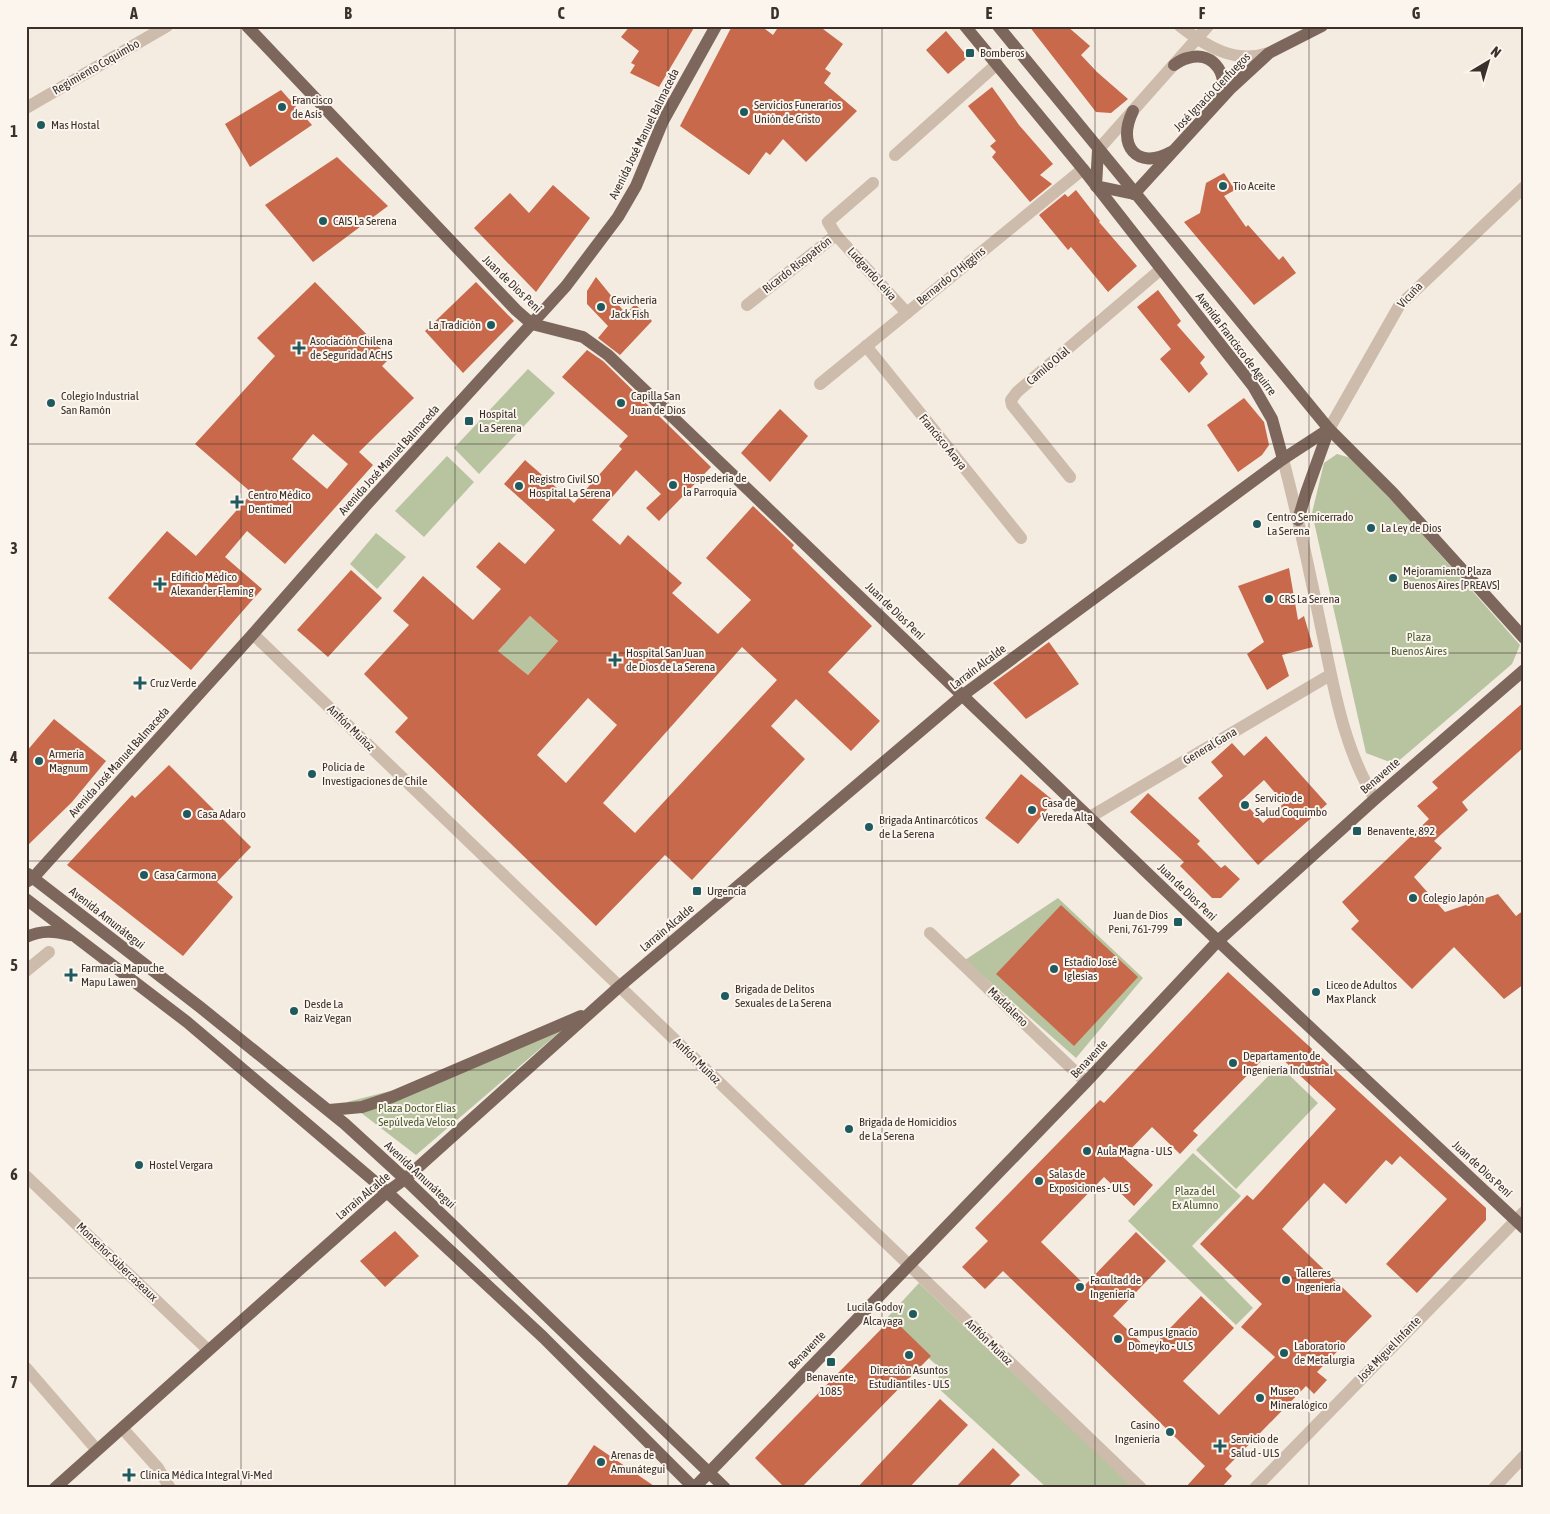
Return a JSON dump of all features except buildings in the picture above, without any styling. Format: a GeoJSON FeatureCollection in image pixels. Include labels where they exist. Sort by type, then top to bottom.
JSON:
{"type":"FeatureCollection","features":[{"type":"Feature","properties":{"kind":"main road","name":"Juan de Dios Pení"},"geometry":{"type":"LineString","coordinates":[[247,26],[516,310],[532,324],[568,331],[596,344],[1218,941],[1521,1220]]}},
{"type":"Feature","properties":{"kind":"main road","name":"Avenida José Manuel Balmaceda"},"geometry":{"type":"LineString","coordinates":[[26,894],[28,878],[253,634],[368,503],[566,286],[618,217],[636,186],[663,121],[716,26]]}},
{"type":"Feature","properties":{"kind":"main road","name":"Avenida Francisco de Aguirre"},"geometry":{"type":"LineString","coordinates":[[965,26],[1083,169],[1264,402],[1272,419],[1283,459]]}},
{"type":"Feature","properties":{"kind":"main road","name":"Avenida Francisco de Aguirre"},"geometry":{"type":"LineString","coordinates":[[998,26],[1134,194],[1330,429],[1393,494],[1524,638]]}},
{"type":"Feature","properties":{"kind":"main road","name":"José Ignacio Cienfuegos"},"geometry":{"type":"LineString","coordinates":[[1134,194],[1217,104],[1269,53],[1322,26]]}},
{"type":"Feature","properties":{"kind":"main road"},"geometry":{"type":"LineString","coordinates":[[1174,65],[1187,58],[1199,56],[1210,60],[1220,68],[1224,80],[1223,92],[1217,104]]}},
{"type":"Feature","properties":{"kind":"main road"},"geometry":{"type":"LineString","coordinates":[[1133,112],[1126,124],[1125,136],[1129,147],[1134,152],[1150,159],[1162,157],[1175,150]]}},
{"type":"Feature","properties":{"kind":"main road"},"geometry":{"type":"LineString","coordinates":[[1098,150],[1096,186],[1134,194]]}},
{"type":"Feature","properties":{"kind":"main road"},"geometry":{"type":"LineString","coordinates":[[1298,520],[1330,429]]}},
{"type":"Feature","properties":{"kind":"main road","name":"Larraín Alcalde"},"geometry":{"type":"LineString","coordinates":[[55,1488],[123,1428],[207,1349],[387,1192],[405,1179],[590,1012],[963,695],[1283,459],[1330,429]]}},
{"type":"Feature","properties":{"kind":"main road","name":"Benavente"},"geometry":{"type":"LineString","coordinates":[[694,1488],[908,1264],[1086,1082],[1218,941],[1375,799],[1524,670]]}},
{"type":"Feature","properties":{"kind":"main road","name":"Avenida Amunátegui"},"geometry":{"type":"LineString","coordinates":[[28,878],[329,1110],[405,1179],[725,1488]]}},
{"type":"Feature","properties":{"kind":"main road"},"geometry":{"type":"LineString","coordinates":[[26,899],[187,1022],[387,1192],[543,1337],[694,1488]]}},
{"type":"Feature","properties":{"kind":"main road"},"geometry":{"type":"LineString","coordinates":[[26,937],[48,931],[74,937]]}},
{"type":"Feature","properties":{"kind":"main road"},"geometry":{"type":"LineString","coordinates":[[329,1110],[362,1107],[392,1097],[590,1012]]}},
{"type":"Feature","properties":{"kind":"street","name":"Regimiento Coquimbo"},"geometry":{"type":"LineString","coordinates":[[26,108],[167,26]]}},
{"type":"Feature","properties":{"kind":"street"},"geometry":{"type":"LineString","coordinates":[[1180,26],[1197,39],[1234,57],[1245,58],[1269,53]]}},
{"type":"Feature","properties":{"kind":"street"},"geometry":{"type":"LineString","coordinates":[[1098,150],[1208,26]]}},
{"type":"Feature","properties":{"kind":"street"},"geometry":{"type":"LineString","coordinates":[[895,155],[997,64]]}},
{"type":"Feature","properties":{"kind":"street","name":"Bernardo O'Higgins"},"geometry":{"type":"LineString","coordinates":[[820,384],[1083,169]]}},
{"type":"Feature","properties":{"kind":"street","name":"Ricardo Risopatrón"},"geometry":{"type":"LineString","coordinates":[[747,305],[836,235],[829,225],[830,218],[873,183]]}},
{"type":"Feature","properties":{"kind":"street","name":"Vicuña"},"geometry":{"type":"LineString","coordinates":[[1330,429],[1399,306],[1524,187]]}},
{"type":"Feature","properties":{"kind":"street","name":"Ludgardo Leiva"},"geometry":{"type":"LineString","coordinates":[[836,235],[907,313]]}},
{"type":"Feature","properties":{"kind":"street","name":"Camilo Olal"},"geometry":{"type":"LineString","coordinates":[[1070,476],[1012,406],[1011,400],[1017,392],[1160,270]]}},
{"type":"Feature","properties":{"kind":"street","name":"Francisco Araya"},"geometry":{"type":"LineString","coordinates":[[866,346],[1021,538]]}},
{"type":"Feature","properties":{"kind":"street","name":"Avenida Francisco de Aguirre"},"geometry":{"type":"LineString","coordinates":[[1283,459],[1298,520],[1330,675],[1356,765],[1375,799]]}},
{"type":"Feature","properties":{"kind":"street","name":"Anfión Muñoz"},"geometry":{"type":"LineString","coordinates":[[253,634],[1141,1488]]}},
{"type":"Feature","properties":{"kind":"street","name":"General Gana"},"geometry":{"type":"LineString","coordinates":[[1090,817],[1330,675]]}},
{"type":"Feature","properties":{"kind":"street","name":"Maddaleno"},"geometry":{"type":"LineString","coordinates":[[930,933],[1086,1082]]}},
{"type":"Feature","properties":{"kind":"street"},"geometry":{"type":"LineString","coordinates":[[26,971],[49,952]]}},
{"type":"Feature","properties":{"kind":"street","name":"Monseñor Subercaseaux"},"geometry":{"type":"LineString","coordinates":[[28,1180],[207,1349]]}},
{"type":"Feature","properties":{"kind":"street","name":"José Miguel Infante"},"geometry":{"type":"LineString","coordinates":[[1255,1488],[1521,1220]]}},
{"type":"Feature","properties":{"kind":"street"},"geometry":{"type":"LineString","coordinates":[[26,1368],[97,1450]]}},
{"type":"Feature","properties":{"kind":"street"},"geometry":{"type":"LineString","coordinates":[[123,1428],[158,1468],[170,1488]]}},
{"type":"Feature","properties":{"kind":"street"},"geometry":{"type":"LineString","coordinates":[[1494,1488],[1524,1456]]}},
{"type":"Feature","properties":{"kind":"green space"},"geometry":{"type":"Polygon","coordinates":[[[528,369],[555,393],[479,474],[454,448],[528,369]]]}},
{"type":"Feature","properties":{"kind":"green space","name":"Plaza Buenos Aires"},"geometry":{"type":"Polygon","coordinates":[[[1337,454],[1351,458],[1393,501],[1520,645],[1512,664],[1395,764],[1366,753],[1312,513],[1324,463],[1337,454]]]}},
{"type":"Feature","properties":{"kind":"green space"},"geometry":{"type":"Polygon","coordinates":[[[447,456],[474,482],[424,537],[395,511],[447,456]]]}},
{"type":"Feature","properties":{"kind":"green space"},"geometry":{"type":"Polygon","coordinates":[[[376,533],[406,557],[377,589],[350,564],[376,533]]]}},
{"type":"Feature","properties":{"kind":"green space"},"geometry":{"type":"Polygon","coordinates":[[[530,616],[558,641],[528,675],[498,651],[530,616]]]}},
{"type":"Feature","properties":{"kind":"green space","name":"Estadio José Iglesias"},"geometry":{"type":"Polygon","coordinates":[[[1058,898],[1143,978],[1076,1058],[965,960],[1058,898]]]}},
{"type":"Feature","properties":{"kind":"green space","name":"Plaza Doctor Elías Sepúlveda Veloso"},"geometry":{"type":"Polygon","coordinates":[[[563,1029],[416,1155],[347,1102],[437,1079],[563,1029]]]}},
{"type":"Feature","properties":{"kind":"green space"},"geometry":{"type":"Polygon","coordinates":[[[1279,1065],[1318,1103],[1236,1189],[1196,1150],[1279,1065]]]}},
{"type":"Feature","properties":{"kind":"green space","name":"Plaza del Ex Alumno"},"geometry":{"type":"Polygon","coordinates":[[[1193,1153],[1241,1196],[1192,1246],[1253,1308],[1236,1325],[1128,1221],[1193,1153]]]}},
{"type":"Feature","properties":{"kind":"green space"},"geometry":{"type":"Polygon","coordinates":[[[919,1283],[1134,1488],[1047,1488],[936,1386],[941,1369],[885,1320],[919,1283]]]}},
{"type":"Feature","properties":{"kind":"place","name":"Bomberos"},"geometry":{"type":"Point","coordinates":[970,53]}},
{"type":"Feature","properties":{"kind":"place","name":"Francisco de Asís"},"geometry":{"type":"Point","coordinates":[282,107]}},
{"type":"Feature","properties":{"kind":"place","name":"Servicios Funerarios Unión de Cristo"},"geometry":{"type":"Point","coordinates":[744,112]}},
{"type":"Feature","properties":{"kind":"place","name":"Mas Hostal"},"geometry":{"type":"Point","coordinates":[41,125]}},
{"type":"Feature","properties":{"kind":"place","name":"Tio Aceite"},"geometry":{"type":"Point","coordinates":[1223,186]}},
{"type":"Feature","properties":{"kind":"place","name":"CAIS La Serena"},"geometry":{"type":"Point","coordinates":[323,221]}},
{"type":"Feature","properties":{"kind":"place","name":"Cevicheria Jack Fish"},"geometry":{"type":"Point","coordinates":[601,307]}},
{"type":"Feature","properties":{"kind":"place","name":"La Tradición"},"geometry":{"type":"Point","coordinates":[491,325]}},
{"type":"Feature","properties":{"kind":"place","name":"Asociación Chilena de Seguridad ACHS"},"geometry":{"type":"Point","coordinates":[299,348]}},
{"type":"Feature","properties":{"kind":"place","name":"Colegio Industrial San Ramón"},"geometry":{"type":"Point","coordinates":[51,403]}},
{"type":"Feature","properties":{"kind":"place","name":"Capilla San Juan de Dios"},"geometry":{"type":"Point","coordinates":[621,403]}},
{"type":"Feature","properties":{"kind":"place","name":"Hospital La Serena"},"geometry":{"type":"Point","coordinates":[469,421]}},
{"type":"Feature","properties":{"kind":"place","name":"Hospedería de la Parroquia"},"geometry":{"type":"Point","coordinates":[673,485]}},
{"type":"Feature","properties":{"kind":"place","name":"Registro Civil SO Hospital La Serena"},"geometry":{"type":"Point","coordinates":[519,486]}},
{"type":"Feature","properties":{"kind":"place","name":"Centro Médico Dentimed"},"geometry":{"type":"Point","coordinates":[237,502]}},
{"type":"Feature","properties":{"kind":"place","name":"Centro Semicerrado La Serena"},"geometry":{"type":"Point","coordinates":[1257,524]}},
{"type":"Feature","properties":{"kind":"place","name":"La Ley de Dios"},"geometry":{"type":"Point","coordinates":[1371,528]}},
{"type":"Feature","properties":{"kind":"place","name":"Mejoramiento Plaza Buenos Aires [PREAVS]"},"geometry":{"type":"Point","coordinates":[1393,578]}},
{"type":"Feature","properties":{"kind":"place","name":"Edificio Médico Alexander Fleming"},"geometry":{"type":"Point","coordinates":[160,584]}},
{"type":"Feature","properties":{"kind":"place","name":"CRS La Serena"},"geometry":{"type":"Point","coordinates":[1269,599]}},
{"type":"Feature","properties":{"kind":"place","name":"Hospital San Juan de Dios de La Serena"},"geometry":{"type":"Point","coordinates":[615,660]}},
{"type":"Feature","properties":{"kind":"place","name":"Cruz Verde"},"geometry":{"type":"Point","coordinates":[140,683]}},
{"type":"Feature","properties":{"kind":"place","name":"Armeria Magnum"},"geometry":{"type":"Point","coordinates":[39,761]}},
{"type":"Feature","properties":{"kind":"place","name":"Policía de Investigaciones de Chile"},"geometry":{"type":"Point","coordinates":[312,774]}},
{"type":"Feature","properties":{"kind":"place","name":"Servicio de Salud Coquimbo"},"geometry":{"type":"Point","coordinates":[1245,805]}},
{"type":"Feature","properties":{"kind":"place","name":"Casa de Vereda Alta"},"geometry":{"type":"Point","coordinates":[1032,810]}},
{"type":"Feature","properties":{"kind":"place","name":"Casa Adaro"},"geometry":{"type":"Point","coordinates":[187,814]}},
{"type":"Feature","properties":{"kind":"place","name":"Brigada Antinarcóticos de La Serena"},"geometry":{"type":"Point","coordinates":[869,827]}},
{"type":"Feature","properties":{"kind":"place","name":"Benavente, 892"},"geometry":{"type":"Point","coordinates":[1357,831]}},
{"type":"Feature","properties":{"kind":"place","name":"Casa Carmona"},"geometry":{"type":"Point","coordinates":[144,875]}},
{"type":"Feature","properties":{"kind":"place","name":"Urgencia"},"geometry":{"type":"Point","coordinates":[697,891]}},
{"type":"Feature","properties":{"kind":"place","name":"Colegio Japón"},"geometry":{"type":"Point","coordinates":[1413,898]}},
{"type":"Feature","properties":{"kind":"place","name":"Juan de Dios Peni, 761-799"},"geometry":{"type":"Point","coordinates":[1178,922]}},
{"type":"Feature","properties":{"kind":"place","name":"Estadio José Iglesias"},"geometry":{"type":"Point","coordinates":[1054,969]}},
{"type":"Feature","properties":{"kind":"place","name":"Farmacia Mapuche Mapu Lawen"},"geometry":{"type":"Point","coordinates":[71,975]}},
{"type":"Feature","properties":{"kind":"place","name":"Liceo de Adultos Max Planck"},"geometry":{"type":"Point","coordinates":[1316,992]}},
{"type":"Feature","properties":{"kind":"place","name":"Brigada de Delitos Sexuales de La Serena"},"geometry":{"type":"Point","coordinates":[725,996]}},
{"type":"Feature","properties":{"kind":"place","name":"Desde La Raiz Vegan"},"geometry":{"type":"Point","coordinates":[294,1011]}},
{"type":"Feature","properties":{"kind":"place","name":"Departamento de Ingeniería Industrial"},"geometry":{"type":"Point","coordinates":[1233,1063]}},
{"type":"Feature","properties":{"kind":"place","name":"Brigada de Homicidios de La Serena"},"geometry":{"type":"Point","coordinates":[849,1129]}},
{"type":"Feature","properties":{"kind":"place","name":"Aula Magna - ULS"},"geometry":{"type":"Point","coordinates":[1087,1151]}},
{"type":"Feature","properties":{"kind":"place","name":"Hostel Vergara"},"geometry":{"type":"Point","coordinates":[139,1165]}},
{"type":"Feature","properties":{"kind":"place","name":"Salas de Exposiciones - ULS"},"geometry":{"type":"Point","coordinates":[1039,1181]}},
{"type":"Feature","properties":{"kind":"place","name":"Talleres Ingeniería"},"geometry":{"type":"Point","coordinates":[1286,1280]}},
{"type":"Feature","properties":{"kind":"place","name":"Facultad de Ingeniería"},"geometry":{"type":"Point","coordinates":[1080,1287]}},
{"type":"Feature","properties":{"kind":"place","name":"Lucila Godoy Alcayaga"},"geometry":{"type":"Point","coordinates":[913,1314]}},
{"type":"Feature","properties":{"kind":"place","name":"Campus Ignacio Domeyko - ULS"},"geometry":{"type":"Point","coordinates":[1118,1339]}},
{"type":"Feature","properties":{"kind":"place","name":"Laboratorio de Metalurgia"},"geometry":{"type":"Point","coordinates":[1284,1353]}},
{"type":"Feature","properties":{"kind":"place","name":"Dirección Asuntos Estudiantiles - ULS"},"geometry":{"type":"Point","coordinates":[909,1355]}},
{"type":"Feature","properties":{"kind":"place","name":"Benavente, 1085"},"geometry":{"type":"Point","coordinates":[831,1362]}},
{"type":"Feature","properties":{"kind":"place","name":"Museo Mineralógico"},"geometry":{"type":"Point","coordinates":[1260,1398]}},
{"type":"Feature","properties":{"kind":"place","name":"Casino Ingeniería"},"geometry":{"type":"Point","coordinates":[1170,1432]}},
{"type":"Feature","properties":{"kind":"place","name":"Servicio de Salud - ULS"},"geometry":{"type":"Point","coordinates":[1220,1446]}},
{"type":"Feature","properties":{"kind":"place","name":"Arenas de Amunátegui"},"geometry":{"type":"Point","coordinates":[601,1462]}},
{"type":"Feature","properties":{"kind":"place","name":"Clínica Médica Integral Vi-Med"},"geometry":{"type":"Point","coordinates":[129,1475]}}]}
